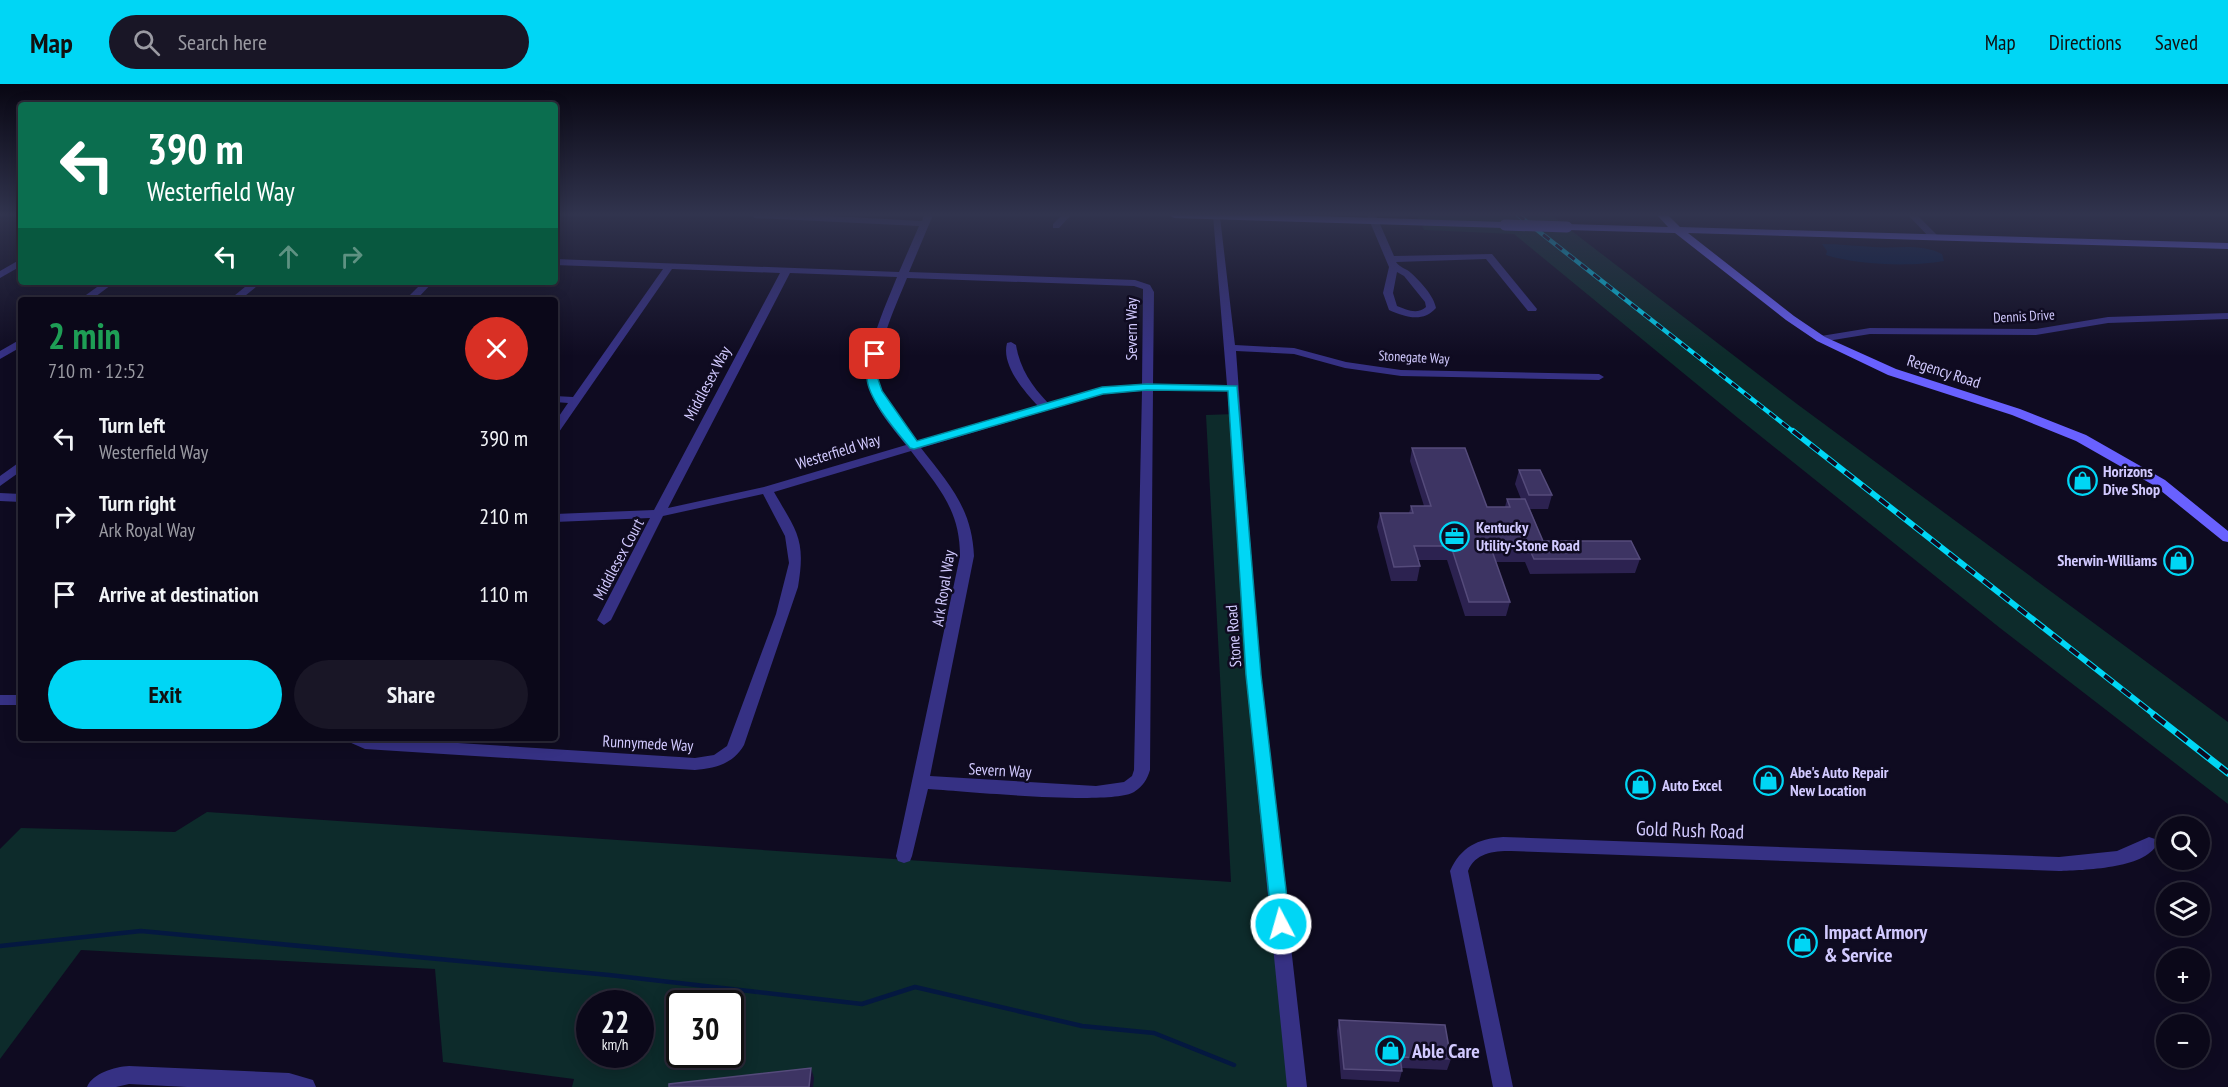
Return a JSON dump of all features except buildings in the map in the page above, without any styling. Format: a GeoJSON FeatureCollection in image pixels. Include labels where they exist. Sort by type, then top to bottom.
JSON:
{"type":"FeatureCollection","features":[{"type":"Feature","properties":{"kind":"street","name":"Severn Way"},"geometry":{"type":"LineString","coordinates":[[558,262],[1145,285],[1149,292],[1142,770],[1139,779],[1128,788],[1096,792],[921,782]]}},
{"type":"Feature","properties":{"kind":"street","name":"Ark Royal Way"},"geometry":{"type":"LineString","coordinates":[[904,856],[963,585],[967,540],[964,519],[955,502],[883,404],[872,379],[875,354],[909,262]]}},
{"type":"Feature","properties":{"kind":"street","name":"Stone Road"},"geometry":{"type":"LineString","coordinates":[[1221,262],[1230,348],[1253,675],[1297,1087]]}},
{"type":"Feature","properties":{"kind":"street"},"geometry":{"type":"LineString","coordinates":[[1392,263],[1409,262]]}},
{"type":"Feature","properties":{"kind":"street"},"geometry":{"type":"LineString","coordinates":[[1494,262],[1532,309]]}},
{"type":"Feature","properties":{"kind":"street","name":"Regency Road"},"geometry":{"type":"LineString","coordinates":[[1718,262],[1784,314],[1821,339],[1892,372],[2006,408],[2088,442],[2160,483],[2228,538]]}},
{"type":"Feature","properties":{"kind":"street"},"geometry":{"type":"LineString","coordinates":[[1392,263],[1407,274],[1430,302],[1431,308],[1428,312],[1419,315],[1392,308],[1387,301],[1387,286],[1392,263]]}},
{"type":"Feature","properties":{"kind":"street"},"geometry":{"type":"LineString","coordinates":[[0,275],[18,264]]}},
{"type":"Feature","properties":{"kind":"street"},"geometry":{"type":"LineString","coordinates":[[558,426],[669,267]]}},
{"type":"Feature","properties":{"kind":"street"},"geometry":{"type":"LineString","coordinates":[[0,268],[11,268]]}},
{"type":"Feature","properties":{"kind":"street","name":"Middlesex Way"},"geometry":{"type":"LineString","coordinates":[[660,513],[701,430],[786,271]]}},
{"type":"Feature","properties":{"kind":"street"},"geometry":{"type":"LineString","coordinates":[[88,297],[106,285]]}},
{"type":"Feature","properties":{"kind":"street"},"geometry":{"type":"LineString","coordinates":[[238,297],[253,285]]}},
{"type":"Feature","properties":{"kind":"street"},"geometry":{"type":"LineString","coordinates":[[413,297],[425,285]]}},
{"type":"Feature","properties":{"kind":"street","name":"Dennis Drive"},"geometry":{"type":"LineString","coordinates":[[1821,339],[1870,331],[2036,332],[2117,319],[2228,316]]}},
{"type":"Feature","properties":{"kind":"street"},"geometry":{"type":"LineString","coordinates":[[0,356],[18,344]]}},
{"type":"Feature","properties":{"kind":"street"},"geometry":{"type":"LineString","coordinates":[[1011,345],[1012,356],[1022,379],[1044,406]]}},
{"type":"Feature","properties":{"kind":"street","name":"Stonegate Way"},"geometry":{"type":"LineString","coordinates":[[1230,348],[1294,351],[1345,365],[1401,374],[1599,376]]}},
{"type":"Feature","properties":{"kind":"street","name":"Westerfield Way"},"geometry":{"type":"LineString","coordinates":[[558,518],[660,513],[767,490],[1044,406],[1102,391],[1147,387],[1233,388]]}},
{"type":"Feature","properties":{"kind":"street"},"geometry":{"type":"LineString","coordinates":[[558,399],[576,400]]}},
{"type":"Feature","properties":{"kind":"street"},"geometry":{"type":"LineString","coordinates":[[0,482],[18,467]]}},
{"type":"Feature","properties":{"kind":"street","name":"Runnymede Way"},"geometry":{"type":"LineString","coordinates":[[361,741],[695,764],[711,762],[729,755],[736,745],[782,615],[795,565],[794,542],[767,490]]}},
{"type":"Feature","properties":{"kind":"street"},"geometry":{"type":"LineString","coordinates":[[0,497],[18,498]]}},
{"type":"Feature","properties":{"kind":"street","name":"Middlesex Court"},"geometry":{"type":"LineString","coordinates":[[604,620],[660,513]]}},
{"type":"Feature","properties":{"kind":"street"},"geometry":{"type":"LineString","coordinates":[[0,699],[18,700]]}},
{"type":"Feature","properties":{"kind":"street","name":"Gold Rush Road"},"geometry":{"type":"LineString","coordinates":[[1503,1087],[1459,871],[1462,862],[1476,849],[1496,844],[1511,844],[2059,864],[2105,861],[2139,852],[2149,844]]}},
{"type":"Feature","properties":{"kind":"street"},"geometry":{"type":"LineString","coordinates":[[97,1087],[117,1076],[137,1074],[289,1082],[306,1087]]}},
{"type":"Feature","properties":{"kind":"green space"},"geometry":{"type":"Polygon","coordinates":[[[1548,262],[1612,262],[1797,404],[2228,722],[2228,804],[2000,628],[1548,262]]]}},
{"type":"Feature","properties":{"kind":"green space"},"geometry":{"type":"Polygon","coordinates":[[[1235,414],[1297,1087],[572,1087],[574,1079],[443,1062],[435,969],[81,950],[0,1059],[0,849],[21,828],[175,832],[207,812],[1231,882],[1206,415],[1235,414]]]}},
{"type":"Feature","properties":{"kind":"water"},"geometry":{"type":"Polygon","coordinates":[[[1859,262],[1939,262],[1900,264],[1859,262]]]}},
{"type":"Feature","properties":{"kind":"waterway"},"geometry":{"type":"LineString","coordinates":[[0,946],[141,931],[609,975],[862,1004],[915,987],[1082,1026],[1154,1033],[1234,1065]]}},
{"type":"Feature","properties":{"kind":"railway"},"geometry":{"type":"LineString","coordinates":[[1577,262],[1795,433]]}},
{"type":"Feature","properties":{"kind":"railway"},"geometry":{"type":"LineString","coordinates":[[1793,431],[2156,716]]}},
{"type":"Feature","properties":{"kind":"railway"},"geometry":{"type":"LineString","coordinates":[[2154,715],[2228,773]]}},
{"type":"Feature","properties":{"kind":"place","name":"Horizons Dive Shop"},"geometry":{"type":"Point","coordinates":[2082,480]}},
{"type":"Feature","properties":{"kind":"place","name":"Kentucky Utility-Stone Road"},"geometry":{"type":"Point","coordinates":[1455,536]}},
{"type":"Feature","properties":{"kind":"place","name":"Sherwin-Williams"},"geometry":{"type":"Point","coordinates":[2178,560]}},
{"type":"Feature","properties":{"kind":"place","name":"Abe's Auto Repair New Location"},"geometry":{"type":"Point","coordinates":[1769,781]}},
{"type":"Feature","properties":{"kind":"place","name":"Auto Excel"},"geometry":{"type":"Point","coordinates":[1641,785]}},
{"type":"Feature","properties":{"kind":"place","name":"Impact Armory & Service"},"geometry":{"type":"Point","coordinates":[1803,943]}},
{"type":"Feature","properties":{"kind":"place","name":"Able Care"},"geometry":{"type":"Point","coordinates":[1391,1051]}},
{"type":"Feature","properties":{"kind":"route"},"geometry":{"type":"LineString","coordinates":[[875,354],[872,379],[876,391],[893,419],[914,446],[1044,406],[1102,391],[1147,387],[1233,388],[1253,675],[1281,924]]}}]}
